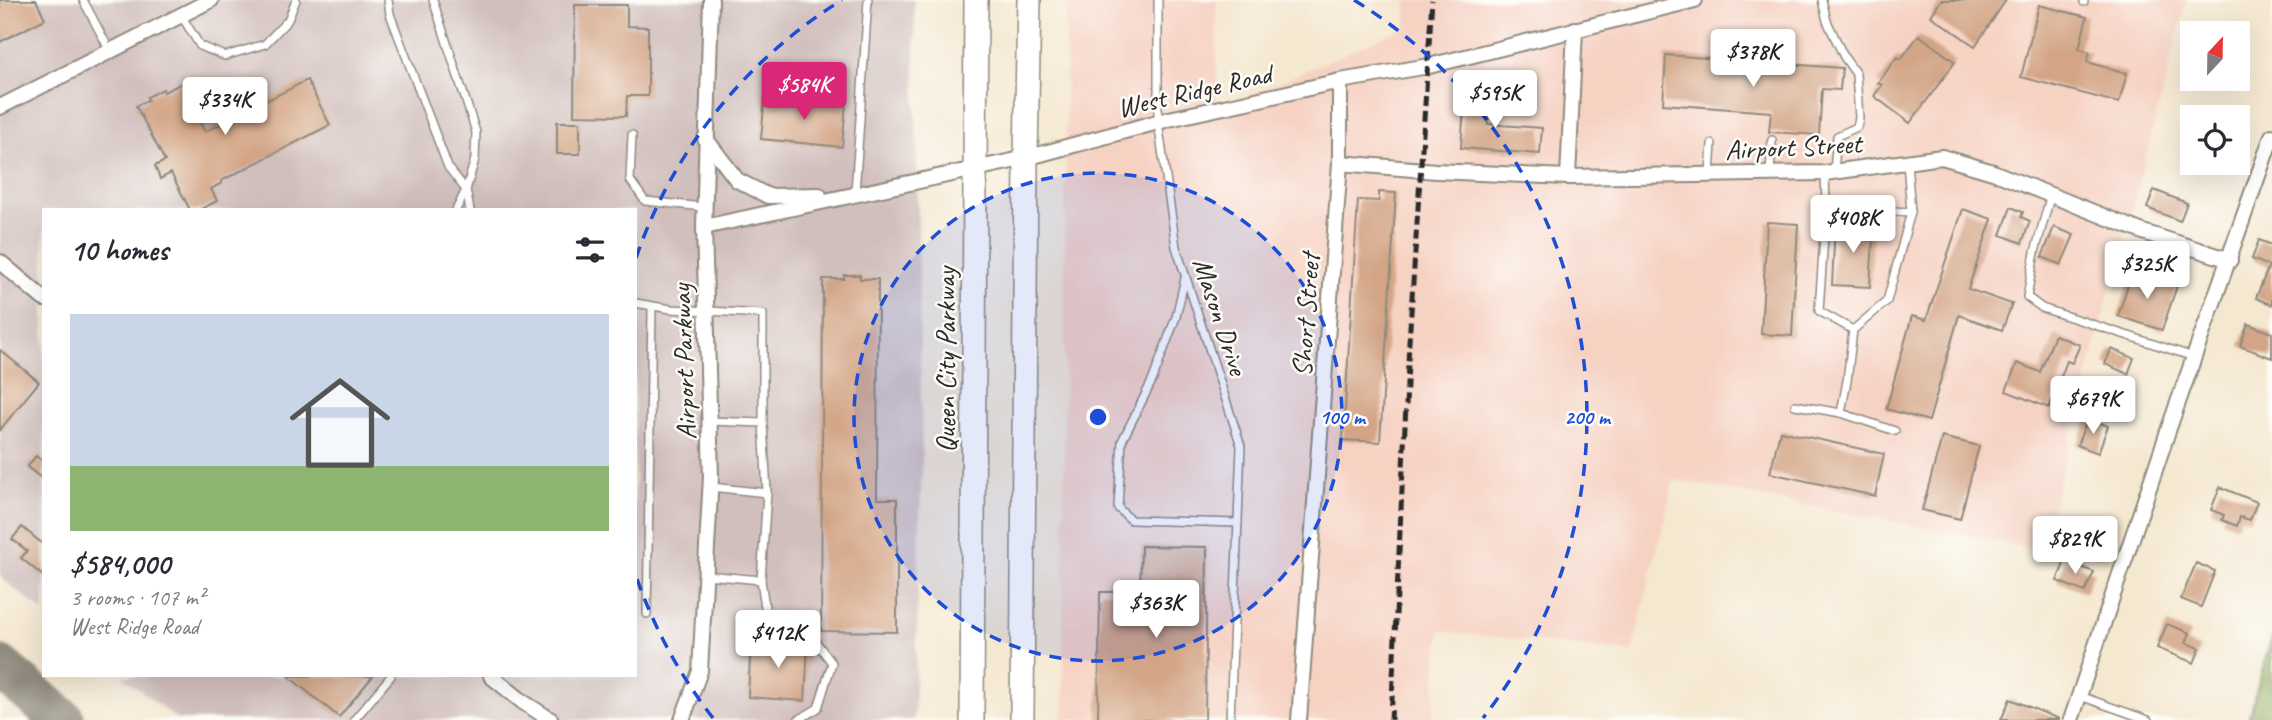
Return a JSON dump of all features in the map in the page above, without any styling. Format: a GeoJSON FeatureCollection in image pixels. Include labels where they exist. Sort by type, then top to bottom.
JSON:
{"type":"FeatureCollection","features":[{"type":"Feature","properties":{"kind":"main road","name":"Queen City Parkway"},"geometry":{"type":"LineString","coordinates":[[972,720],[976,0]]}},
{"type":"Feature","properties":{"kind":"main road"},"geometry":{"type":"LineString","coordinates":[[1022,720],[1029,0]]}},
{"type":"Feature","properties":{"kind":"street"},"geometry":{"type":"LineString","coordinates":[[0,107],[211,0]]}},
{"type":"Feature","properties":{"kind":"street","name":"Airport Parkway"},"geometry":{"type":"LineString","coordinates":[[682,720],[701,671],[711,487],[704,208],[711,0]]}},
{"type":"Feature","properties":{"kind":"street","name":"West Ridge Road"},"geometry":{"type":"LineString","coordinates":[[704,227],[1026,158],[1158,122],[1339,81],[1429,66],[1695,0]]}},
{"type":"Feature","properties":{"kind":"street"},"geometry":{"type":"LineString","coordinates":[[1568,177],[1575,29]]}},
{"type":"Feature","properties":{"kind":"street","name":"Short Street"},"geometry":{"type":"LineString","coordinates":[[1299,720],[1340,163],[1339,81]]}},
{"type":"Feature","properties":{"kind":"street"},"geometry":{"type":"LineString","coordinates":[[2071,720],[2272,136]]}},
{"type":"Feature","properties":{"kind":"street"},"geometry":{"type":"LineString","coordinates":[[705,138],[737,180],[768,196],[855,193]]}},
{"type":"Feature","properties":{"kind":"street","name":"Airport Street"},"geometry":{"type":"LineString","coordinates":[[1340,163],[1436,171],[1568,177],[1829,172],[1942,158],[1993,172],[2143,232],[2230,260]]}},
{"type":"Feature","properties":{"kind":"street"},"geometry":{"type":"LineString","coordinates":[[0,262],[42,297]]}},
{"type":"Feature","properties":{"kind":"street"},"geometry":{"type":"LineString","coordinates":[[492,677],[551,720]]}},
{"type":"Feature","properties":{"kind":"lane"},"geometry":{"type":"LineString","coordinates":[[83,0],[110,51]]}},
{"type":"Feature","properties":{"kind":"lane"},"geometry":{"type":"LineString","coordinates":[[181,15],[200,46],[225,56],[265,44],[288,20],[296,0]]}},
{"type":"Feature","properties":{"kind":"lane"},"geometry":{"type":"LineString","coordinates":[[388,0],[390,14],[448,167],[466,190],[470,208]]}},
{"type":"Feature","properties":{"kind":"lane"},"geometry":{"type":"LineString","coordinates":[[433,0],[476,132],[475,159],[466,190],[457,208]]}},
{"type":"Feature","properties":{"kind":"lane"},"geometry":{"type":"LineString","coordinates":[[855,193],[868,0]]}},
{"type":"Feature","properties":{"kind":"lane","name":"Mason Drive"},"geometry":{"type":"LineString","coordinates":[[1158,0],[1158,122],[1176,247],[1241,446],[1230,720]]}},
{"type":"Feature","properties":{"kind":"lane"},"geometry":{"type":"LineString","coordinates":[[1822,0],[1827,21],[1844,57],[1856,74],[1859,118],[1857,127],[1837,136],[1829,172],[1819,311],[1853,330]]}},
{"type":"Feature","properties":{"kind":"lane"},"geometry":{"type":"LineString","coordinates":[[632,135],[630,180],[645,201],[704,208]]}},
{"type":"Feature","properties":{"kind":"lane"},"geometry":{"type":"LineString","coordinates":[[1770,174],[1772,140]]}},
{"type":"Feature","properties":{"kind":"lane"},"geometry":{"type":"LineString","coordinates":[[1710,175],[1712,144]]}},
{"type":"Feature","properties":{"kind":"lane"},"geometry":{"type":"LineString","coordinates":[[1840,413],[1853,330],[1886,301],[1911,212],[1907,162]]}},
{"type":"Feature","properties":{"kind":"lane"},"geometry":{"type":"LineString","coordinates":[[2051,194],[2035,252],[2027,297],[2042,308],[2194,357]]}},
{"type":"Feature","properties":{"kind":"lane"},"geometry":{"type":"LineString","coordinates":[[1826,208],[1911,212]]}},
{"type":"Feature","properties":{"kind":"lane"},"geometry":{"type":"LineString","coordinates":[[1186,275],[1176,317],[1153,379],[1122,442],[1118,508],[1131,520],[1238,523]]}},
{"type":"Feature","properties":{"kind":"lane"},"geometry":{"type":"LineString","coordinates":[[637,303],[671,309],[763,314],[763,423],[767,493],[761,580],[766,614],[813,638],[832,663],[818,708],[799,720]]}},
{"type":"Feature","properties":{"kind":"lane"},"geometry":{"type":"LineString","coordinates":[[647,614],[652,306]]}},
{"type":"Feature","properties":{"kind":"lane"},"geometry":{"type":"LineString","coordinates":[[1794,405],[1840,413],[1895,432]]}},
{"type":"Feature","properties":{"kind":"lane"},"geometry":{"type":"LineString","coordinates":[[710,421],[763,423]]}},
{"type":"Feature","properties":{"kind":"lane"},"geometry":{"type":"LineString","coordinates":[[711,487],[767,493]]}},
{"type":"Feature","properties":{"kind":"lane"},"geometry":{"type":"LineString","coordinates":[[706,575],[761,580]]}},
{"type":"Feature","properties":{"kind":"lane"},"geometry":{"type":"LineString","coordinates":[[354,720],[390,677]]}},
{"type":"Feature","properties":{"kind":"lane"},"geometry":{"type":"LineString","coordinates":[[2080,696],[2148,720]]}},
{"type":"Feature","properties":{"kind":"shaded area"},"geometry":{"type":"Polygon","coordinates":[[[0,0],[914,0],[922,455],[914,720],[178,720],[123,677],[637,677],[637,208],[42,208],[42,610],[0,577],[0,0]]]}},
{"type":"Feature","properties":{"kind":"shaded area"},"geometry":{"type":"Polygon","coordinates":[[[1066,0],[1216,0],[1217,110],[1405,27],[1407,0],[2187,0],[2041,550],[1674,480],[1632,652],[1440,631],[1433,720],[1063,720],[1066,0]]]}},
{"type":"Feature","properties":{"kind":"green space"},"geometry":{"type":"Polygon","coordinates":[[[2272,636],[2272,720],[2248,720],[2272,636]]]}},
{"type":"Feature","properties":{"kind":"building"},"geometry":{"type":"Polygon","coordinates":[[[0,0],[36,0],[45,19],[0,42],[0,0]]]}},
{"type":"Feature","properties":{"kind":"building"},"geometry":{"type":"Polygon","coordinates":[[[1941,0],[2006,0],[1975,46],[1931,16],[1941,0]]]}},
{"type":"Feature","properties":{"kind":"building"},"geometry":{"type":"Polygon","coordinates":[[[575,5],[627,5],[627,26],[648,27],[648,96],[627,96],[626,116],[574,115],[575,5]]]}},
{"type":"Feature","properties":{"kind":"building"},"geometry":{"type":"Polygon","coordinates":[[[2039,5],[2087,17],[2079,49],[2090,52],[2087,62],[2127,73],[2119,103],[2021,77],[2039,5]]]}},
{"type":"Feature","properties":{"kind":"building"},"geometry":{"type":"Polygon","coordinates":[[[1919,35],[1955,62],[1910,123],[1874,96],[1882,85],[1878,83],[1897,57],[1901,59],[1919,35]]]}},
{"type":"Feature","properties":{"kind":"building"},"geometry":{"type":"Polygon","coordinates":[[[1666,55],[1842,68],[1840,90],[1822,89],[1819,135],[1769,132],[1771,112],[1663,104],[1666,55]]]}},
{"type":"Feature","properties":{"kind":"building"},"geometry":{"type":"Polygon","coordinates":[[[188,80],[198,100],[190,104],[205,132],[307,80],[330,125],[221,181],[222,183],[211,189],[217,201],[203,208],[189,208],[171,173],[160,179],[155,166],[165,161],[136,106],[163,89],[164,92],[188,80]]]}},
{"type":"Feature","properties":{"kind":"building"},"geometry":{"type":"Polygon","coordinates":[[[1465,93],[1490,95],[1488,124],[1542,128],[1540,154],[1461,148],[1465,93]]]}},
{"type":"Feature","properties":{"kind":"building"},"geometry":{"type":"Polygon","coordinates":[[[765,96],[846,104],[842,147],[761,139],[765,96]]]}},
{"type":"Feature","properties":{"kind":"building"},"geometry":{"type":"Polygon","coordinates":[[[557,122],[580,122],[580,154],[557,154],[557,122]]]}},
{"type":"Feature","properties":{"kind":"building"},"geometry":{"type":"Polygon","coordinates":[[[2154,190],[2187,203],[2180,221],[2147,208],[2154,190]]]}},
{"type":"Feature","properties":{"kind":"building"},"geometry":{"type":"Polygon","coordinates":[[[1379,192],[1396,193],[1380,442],[1343,440],[1358,200],[1379,201],[1379,192]]]}},
{"type":"Feature","properties":{"kind":"building"},"geometry":{"type":"Polygon","coordinates":[[[2011,207],[2023,212],[2021,217],[2030,221],[2022,243],[2001,235],[2011,207]]]}},
{"type":"Feature","properties":{"kind":"building"},"geometry":{"type":"Polygon","coordinates":[[[1963,209],[1992,219],[1968,289],[2012,304],[2002,330],[1959,315],[1929,421],[1886,409],[1912,316],[1926,320],[1963,209]]]}},
{"type":"Feature","properties":{"kind":"building"},"geometry":{"type":"Polygon","coordinates":[[[1767,222],[1798,224],[1792,336],[1761,334],[1767,222]]]}},
{"type":"Feature","properties":{"kind":"building"},"geometry":{"type":"Polygon","coordinates":[[[1854,223],[1874,225],[1870,287],[1832,285],[1835,225],[1854,226],[1854,223]]]}},
{"type":"Feature","properties":{"kind":"building"},"geometry":{"type":"Polygon","coordinates":[[[2054,227],[2074,235],[2061,265],[2042,257],[2054,227]]]}},
{"type":"Feature","properties":{"kind":"building"},"geometry":{"type":"Polygon","coordinates":[[[2259,240],[2272,245],[2272,305],[2256,298],[2269,266],[2252,259],[2259,240]]]}},
{"type":"Feature","properties":{"kind":"building"},"geometry":{"type":"Polygon","coordinates":[[[2132,272],[2177,286],[2162,330],[2118,316],[2132,272]]]}},
{"type":"Feature","properties":{"kind":"building"},"geometry":{"type":"Polygon","coordinates":[[[844,275],[860,275],[860,279],[878,279],[877,499],[897,499],[897,632],[821,631],[823,279],[844,279],[844,275]]]}},
{"type":"Feature","properties":{"kind":"building"},"geometry":{"type":"Polygon","coordinates":[[[2248,324],[2272,333],[2272,358],[2240,346],[2248,324]]]}},
{"type":"Feature","properties":{"kind":"building"},"geometry":{"type":"Polygon","coordinates":[[[2055,335],[2080,345],[2072,363],[2067,361],[2049,408],[2006,391],[2017,363],[2040,372],[2055,335]]]}},
{"type":"Feature","properties":{"kind":"building"},"geometry":{"type":"Polygon","coordinates":[[[2111,349],[2134,358],[2128,374],[2105,364],[2111,349]]]}},
{"type":"Feature","properties":{"kind":"building"},"geometry":{"type":"Polygon","coordinates":[[[0,350],[39,382],[0,430],[0,350]]]}},
{"type":"Feature","properties":{"kind":"building"},"geometry":{"type":"Polygon","coordinates":[[[2088,418],[2108,426],[2098,453],[2077,445],[2088,418]]]}},
{"type":"Feature","properties":{"kind":"building"},"geometry":{"type":"Polygon","coordinates":[[[1780,431],[1884,454],[1875,496],[1770,473],[1780,431]]]}},
{"type":"Feature","properties":{"kind":"building"},"geometry":{"type":"Polygon","coordinates":[[[1942,437],[1979,446],[1960,519],[1922,510],[1942,437]]]}},
{"type":"Feature","properties":{"kind":"building"},"geometry":{"type":"Polygon","coordinates":[[[36,456],[42,460],[42,478],[27,467],[36,456]]]}},
{"type":"Feature","properties":{"kind":"building"},"geometry":{"type":"Polygon","coordinates":[[[2220,487],[2257,502],[2250,520],[2240,517],[2237,526],[2222,520],[2224,515],[2211,510],[2220,487]]]}},
{"type":"Feature","properties":{"kind":"building"},"geometry":{"type":"Polygon","coordinates":[[[22,527],[42,543],[42,575],[21,558],[27,551],[12,539],[22,527]]]}},
{"type":"Feature","properties":{"kind":"building"},"geometry":{"type":"Polygon","coordinates":[[[1141,546],[1207,547],[1205,720],[1098,720],[1100,592],[1140,592],[1141,546]]]}},
{"type":"Feature","properties":{"kind":"building"},"geometry":{"type":"Polygon","coordinates":[[[2065,561],[2094,572],[2085,592],[2057,581],[2065,561]]]}},
{"type":"Feature","properties":{"kind":"building"},"geometry":{"type":"Polygon","coordinates":[[[2196,563],[2215,571],[2201,607],[2181,599],[2196,563]]]}},
{"type":"Feature","properties":{"kind":"building"},"geometry":{"type":"Polygon","coordinates":[[[2167,624],[2190,633],[2186,643],[2200,648],[2194,663],[2157,648],[2167,624]]]}},
{"type":"Feature","properties":{"kind":"building"},"geometry":{"type":"Polygon","coordinates":[[[751,639],[808,643],[805,701],[748,697],[751,639]]]}},
{"type":"Feature","properties":{"kind":"building"},"geometry":{"type":"Polygon","coordinates":[[[289,677],[372,677],[339,717],[289,677]]]}},
{"type":"Feature","properties":{"kind":"building"},"geometry":{"type":"Polygon","coordinates":[[[2010,699],[2059,719],[2059,720],[2001,720],[2010,699]]]}},
{"type":"Feature","properties":{"kind":"taxiway"},"geometry":{"type":"LineString","coordinates":[[0,667],[63,720]]}},
{"type":"Feature","properties":{"kind":"railway"},"geometry":{"type":"LineString","coordinates":[[1391,720],[1409,342],[1432,0]]}}]}
